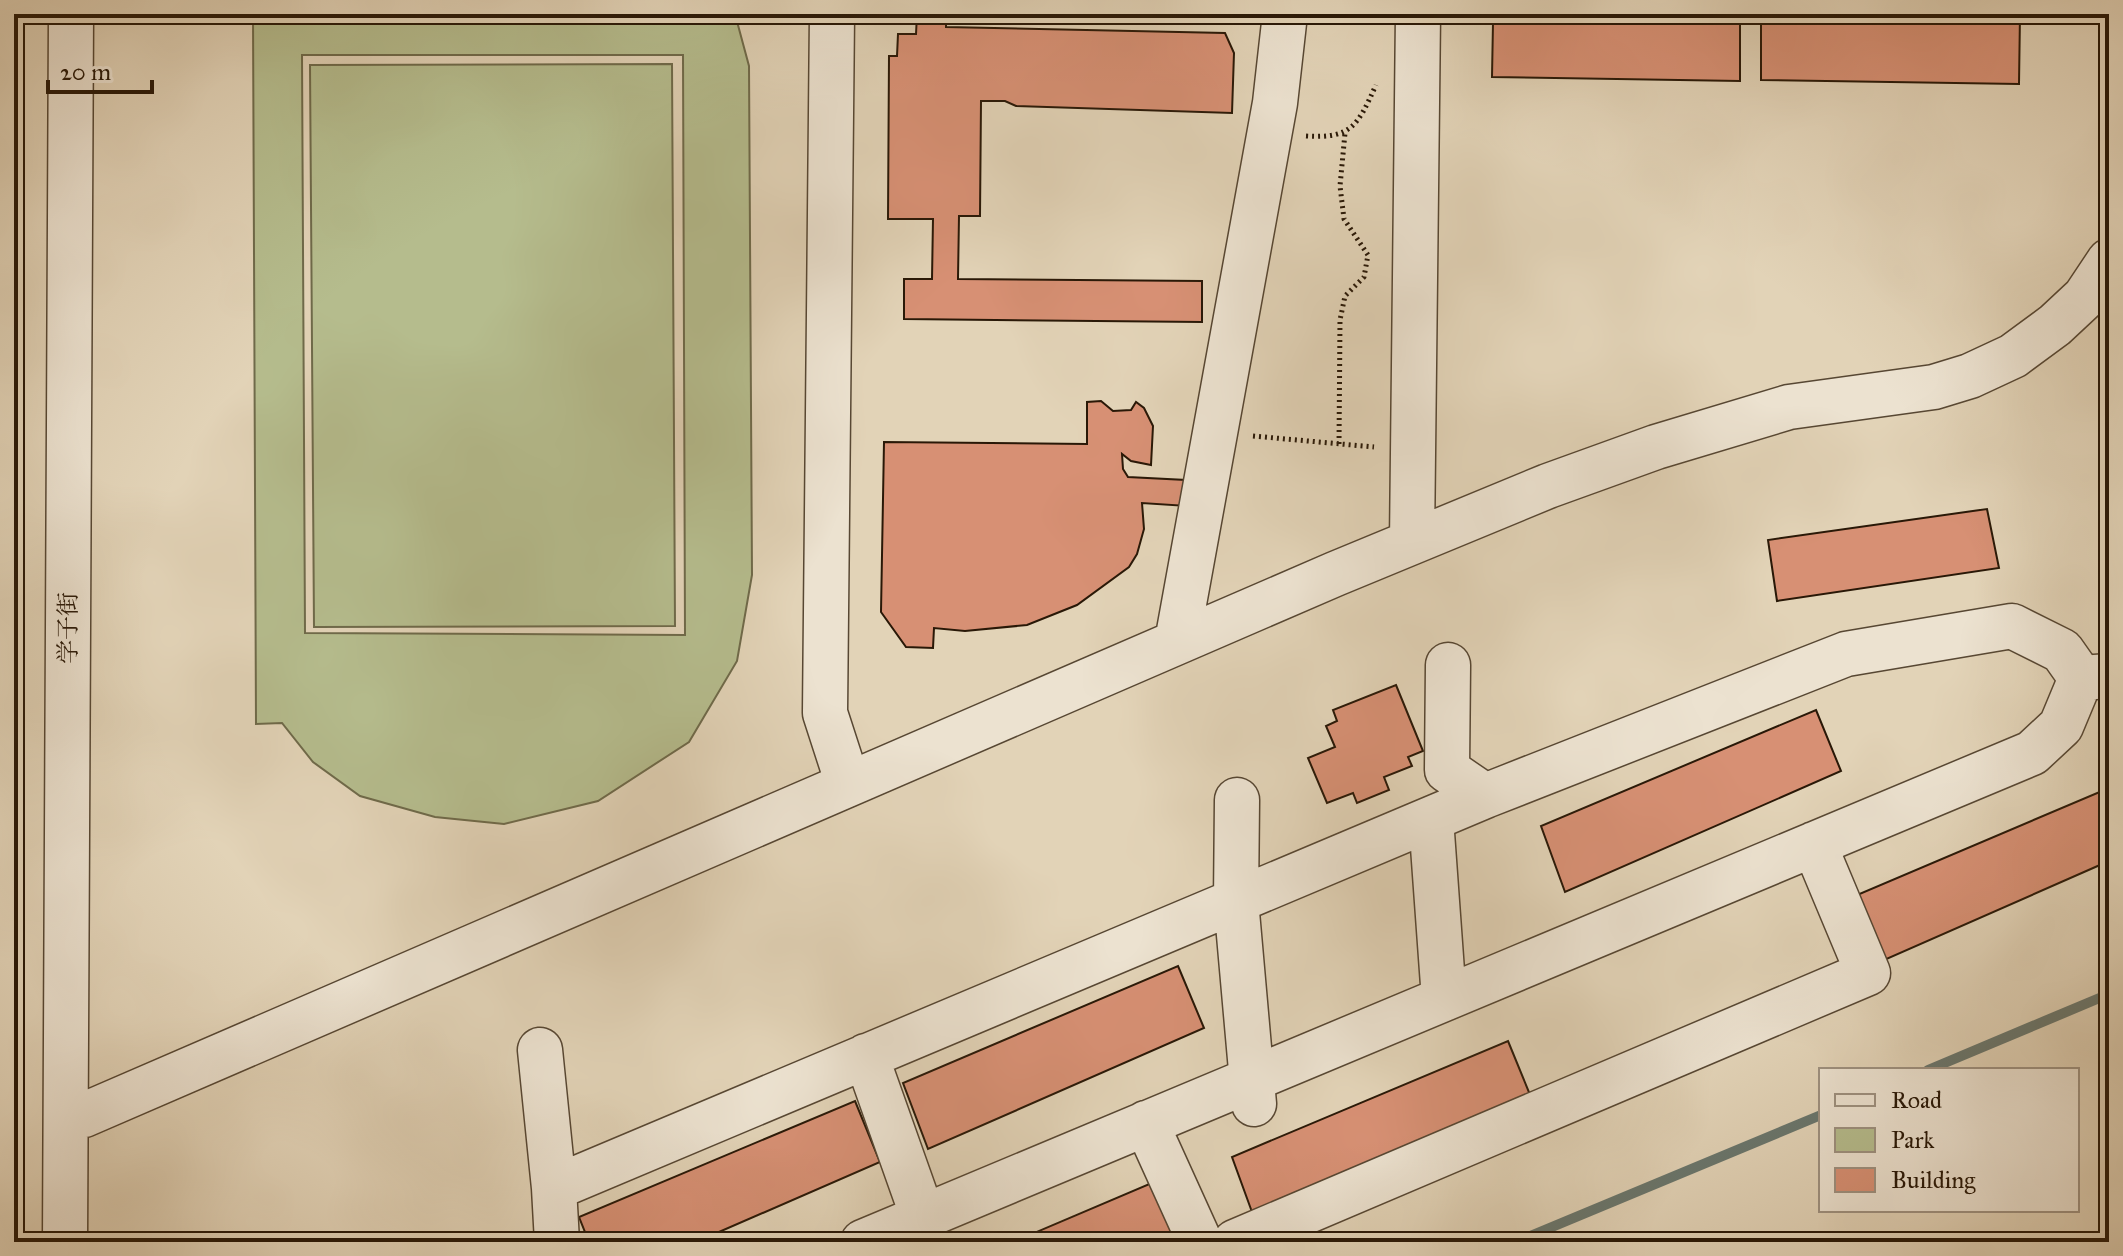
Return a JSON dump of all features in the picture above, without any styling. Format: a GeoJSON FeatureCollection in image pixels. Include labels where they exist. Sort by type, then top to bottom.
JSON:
{"type":"FeatureCollection","features":[{"type":"Feature","properties":{"kind":"street","name":"学子街"},"geometry":{"type":"LineString","coordinates":[[71,14],[75,1117],[83,1242]]}},
{"type":"Feature","properties":{"kind":"street","name":"学子街"},"geometry":{"type":"LineString","coordinates":[[65,1242],[75,1117],[86,14]]}},
{"type":"Feature","properties":{"kind":"street"},"geometry":{"type":"LineString","coordinates":[[832,14],[825,713],[848,784]]}},
{"type":"Feature","properties":{"kind":"street"},"geometry":{"type":"LineString","coordinates":[[1177,642],[1269,133],[1285,14]]}},
{"type":"Feature","properties":{"kind":"street"},"geometry":{"type":"LineString","coordinates":[[1412,542],[1418,14]]}},
{"type":"Feature","properties":{"kind":"street"},"geometry":{"type":"LineString","coordinates":[[75,1117],[1412,542],[1629,457],[1789,407],[1934,387],[1970,376],[2013,356],[2055,325],[2085,297],[2109,261]]}},
{"type":"Feature","properties":{"kind":"street"},"geometry":{"type":"LineString","coordinates":[[554,1188],[1485,796],[1846,654],[2012,626],[2062,651],[2095,677],[2061,726],[2032,753],[1444,999],[1252,1092],[1146,1123],[863,1242]]}},
{"type":"Feature","properties":{"kind":"street"},"geometry":{"type":"LineString","coordinates":[[1448,665],[1447,770],[1485,796]]}},
{"type":"Feature","properties":{"kind":"street"},"geometry":{"type":"LineString","coordinates":[[1237,800],[1236,901],[1252,1092]]}},
{"type":"Feature","properties":{"kind":"street"},"geometry":{"type":"LineString","coordinates":[[1431,819],[1444,999]]}},
{"type":"Feature","properties":{"kind":"street"},"geometry":{"type":"LineString","coordinates":[[1235,1242],[1868,973],[1814,844]]}},
{"type":"Feature","properties":{"kind":"street"},"geometry":{"type":"LineString","coordinates":[[540,1050],[557,1242]]}},
{"type":"Feature","properties":{"kind":"street"},"geometry":{"type":"LineString","coordinates":[[866,1056],[923,1217]]}},
{"type":"Feature","properties":{"kind":"street"},"geometry":{"type":"LineString","coordinates":[[1146,1123],[1200,1242]]}},
{"type":"Feature","properties":{"kind":"path"},"geometry":{"type":"LineString","coordinates":[[1269,133],[1323,137],[1345,133],[1355,126],[1381,74]]}},
{"type":"Feature","properties":{"kind":"path"},"geometry":{"type":"LineString","coordinates":[[1339,444],[1340,320],[1345,296],[1364,277],[1368,255],[1344,219],[1340,186],[1345,133]]}},
{"type":"Feature","properties":{"kind":"path"},"geometry":{"type":"LineString","coordinates":[[1216,433],[1413,450]]}},
{"type":"Feature","properties":{"kind":"green space"},"geometry":{"type":"Polygon","coordinates":[[[253,14],[735,14],[749,66],[752,575],[737,661],[689,742],[598,801],[504,824],[435,817],[360,796],[313,762],[282,723],[256,724],[253,14]],[[302,55],[305,633],[685,635],[683,55],[302,55]]]}},
{"type":"Feature","properties":{"kind":"green space"},"geometry":{"type":"Polygon","coordinates":[[[672,64],[675,626],[314,627],[310,65],[672,64]]]}},
{"type":"Feature","properties":{"kind":"building"},"geometry":{"type":"Polygon","coordinates":[[[917,14],[946,14],[946,27],[1225,33],[1234,53],[1232,113],[1016,106],[1005,101],[981,101],[980,216],[959,216],[958,279],[1202,281],[1202,322],[904,319],[904,279],[932,279],[933,219],[888,219],[889,56],[897,56],[898,34],[916,34],[917,14]]]}},
{"type":"Feature","properties":{"kind":"building"},"geometry":{"type":"Polygon","coordinates":[[[1477,14],[1740,14],[1740,81],[1492,77],[1493,23],[1477,23],[1477,14]]]}},
{"type":"Feature","properties":{"kind":"building"},"geometry":{"type":"Polygon","coordinates":[[[1761,14],[2020,14],[2019,84],[1761,80],[1761,14]]]}},
{"type":"Feature","properties":{"kind":"building"},"geometry":{"type":"Polygon","coordinates":[[[1101,401],[1113,411],[1131,410],[1136,402],[1144,408],[1153,426],[1151,465],[1131,461],[1122,454],[1123,469],[1128,477],[1186,480],[1187,506],[1142,503],[1144,529],[1137,554],[1129,567],[1077,605],[1027,625],[965,631],[934,628],[933,648],[906,647],[881,612],[884,442],[1087,444],[1087,402],[1101,401]]]}},
{"type":"Feature","properties":{"kind":"building"},"geometry":{"type":"Polygon","coordinates":[[[1987,509],[1999,568],[1777,601],[1768,540],[1987,509]]]}},
{"type":"Feature","properties":{"kind":"building"},"geometry":{"type":"Polygon","coordinates":[[[1396,685],[1423,751],[1408,757],[1412,766],[1384,777],[1389,790],[1357,803],[1353,793],[1327,803],[1308,758],[1335,747],[1326,726],[1337,721],[1333,710],[1396,685]]]}},
{"type":"Feature","properties":{"kind":"building"},"geometry":{"type":"Polygon","coordinates":[[[1816,710],[1841,771],[1565,892],[1541,826],[1816,710]]]}},
{"type":"Feature","properties":{"kind":"building"},"geometry":{"type":"Polygon","coordinates":[[[2109,788],[2109,861],[1882,961],[1857,895],[2109,788]]]}},
{"type":"Feature","properties":{"kind":"building"},"geometry":{"type":"Polygon","coordinates":[[[1178,966],[1204,1028],[928,1149],[903,1083],[1178,966]]]}},
{"type":"Feature","properties":{"kind":"building"},"geometry":{"type":"Polygon","coordinates":[[[1508,1041],[1533,1102],[1256,1223],[1232,1157],[1508,1041]]]}},
{"type":"Feature","properties":{"kind":"building"},"geometry":{"type":"Polygon","coordinates":[[[855,1101],[880,1162],[696,1242],[589,1242],[579,1217],[855,1101]]]}},
{"type":"Feature","properties":{"kind":"building"},"geometry":{"type":"Polygon","coordinates":[[[1154,1182],[1179,1242],[1013,1242],[1154,1182]]]}},
{"type":"Feature","properties":{"kind":"waterway"},"geometry":{"type":"LineString","coordinates":[[1933,1068],[2109,994]]}},
{"type":"Feature","properties":{"kind":"waterway"},"geometry":{"type":"LineString","coordinates":[[1516,1242],[1819,1116]]}}]}
